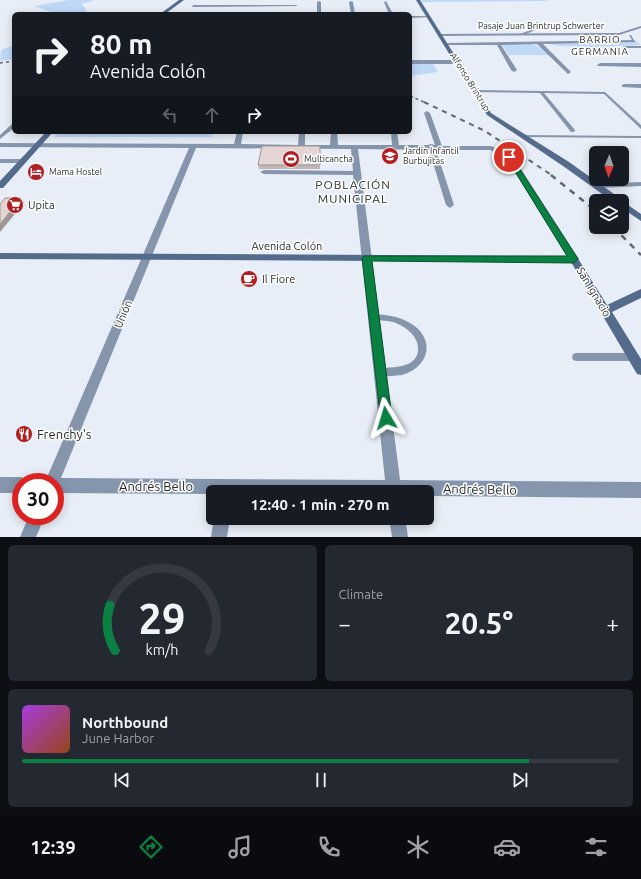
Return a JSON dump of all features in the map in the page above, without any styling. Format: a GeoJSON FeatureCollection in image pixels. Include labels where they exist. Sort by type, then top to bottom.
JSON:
{"type":"FeatureCollection","features":[{"type":"Feature","properties":{"kind":"street"},"geometry":{"type":"LineString","coordinates":[[165,12],[182,0]]}},
{"type":"Feature","properties":{"kind":"street"},"geometry":{"type":"LineString","coordinates":[[243,11],[265,0]]}},
{"type":"Feature","properties":{"kind":"street","name":"Alfonso Brintrup"},"geometry":{"type":"LineString","coordinates":[[418,0],[490,114],[589,180]]}},
{"type":"Feature","properties":{"kind":"street"},"geometry":{"type":"LineString","coordinates":[[189,10],[198,2]]}},
{"type":"Feature","properties":{"kind":"street"},"geometry":{"type":"LineString","coordinates":[[319,2],[319,12]]}},
{"type":"Feature","properties":{"kind":"street"},"geometry":{"type":"LineString","coordinates":[[351,2],[353,12]]}},
{"type":"Feature","properties":{"kind":"street"},"geometry":{"type":"LineString","coordinates":[[386,2],[390,12]]}},
{"type":"Feature","properties":{"kind":"street"},"geometry":{"type":"LineString","coordinates":[[193,6],[296,6]]}},
{"type":"Feature","properties":{"kind":"street"},"geometry":{"type":"LineString","coordinates":[[412,17],[429,17]]}},
{"type":"Feature","properties":{"kind":"street","name":"Pasaje Juan Brintrup Schwerter"},"geometry":{"type":"LineString","coordinates":[[440,35],[624,33],[630,32],[632,29],[641,28]]}},
{"type":"Feature","properties":{"kind":"street"},"geometry":{"type":"LineString","coordinates":[[445,44],[631,40],[639,47]]}},
{"type":"Feature","properties":{"kind":"street"},"geometry":{"type":"LineString","coordinates":[[498,43],[514,70]]}},
{"type":"Feature","properties":{"kind":"street"},"geometry":{"type":"LineString","coordinates":[[539,43],[570,47],[639,47]]}},
{"type":"Feature","properties":{"kind":"street"},"geometry":{"type":"LineString","coordinates":[[539,43],[568,72]]}},
{"type":"Feature","properties":{"kind":"street"},"geometry":{"type":"LineString","coordinates":[[412,61],[457,62]]}},
{"type":"Feature","properties":{"kind":"street"},"geometry":{"type":"LineString","coordinates":[[600,65],[641,65]]}},
{"type":"Feature","properties":{"kind":"street"},"geometry":{"type":"LineString","coordinates":[[632,65],[641,71]]}},
{"type":"Feature","properties":{"kind":"street"},"geometry":{"type":"LineString","coordinates":[[624,86],[641,86]]}},
{"type":"Feature","properties":{"kind":"street"},"geometry":{"type":"LineString","coordinates":[[427,112],[450,205]]}},
{"type":"Feature","properties":{"kind":"street"},"geometry":{"type":"LineString","coordinates":[[0,186],[48,134]]}},
{"type":"Feature","properties":{"kind":"street"},"geometry":{"type":"LineString","coordinates":[[237,146],[240,134]]}},
{"type":"Feature","properties":{"kind":"street"},"geometry":{"type":"LineString","coordinates":[[301,146],[302,134]]}},
{"type":"Feature","properties":{"kind":"street"},"geometry":{"type":"LineString","coordinates":[[334,134],[334,146]]}},
{"type":"Feature","properties":{"kind":"street"},"geometry":{"type":"LineString","coordinates":[[394,134],[396,146]]}},
{"type":"Feature","properties":{"kind":"street"},"geometry":{"type":"LineString","coordinates":[[0,145],[435,146]]}},
{"type":"Feature","properties":{"kind":"street","name":"Unión"},"geometry":{"type":"LineString","coordinates":[[56,473],[194,145]]}},
{"type":"Feature","properties":{"kind":"street"},"geometry":{"type":"LineString","coordinates":[[354,146],[393,485]]}},
{"type":"Feature","properties":{"kind":"street","name":"San Ignacio"},"geometry":{"type":"LineString","coordinates":[[435,146],[484,146],[497,150],[509,157],[574,259],[641,370]]}},
{"type":"Feature","properties":{"kind":"street"},"geometry":{"type":"LineString","coordinates":[[264,172],[357,173]]}},
{"type":"Feature","properties":{"kind":"street","name":"Alfonso Brintrup"},"geometry":{"type":"LineString","coordinates":[[599,186],[609,194]]}},
{"type":"Feature","properties":{"kind":"street"},"geometry":{"type":"LineString","coordinates":[[629,209],[641,218]]}},
{"type":"Feature","properties":{"kind":"street","name":"Avenida Colón"},"geometry":{"type":"LineString","coordinates":[[0,256],[574,259]]}},
{"type":"Feature","properties":{"kind":"street"},"geometry":{"type":"LineString","coordinates":[[605,310],[641,293]]}},
{"type":"Feature","properties":{"kind":"street"},"geometry":{"type":"LineString","coordinates":[[0,485],[12,485]]}},
{"type":"Feature","properties":{"kind":"street","name":"Andrés Bello"},"geometry":{"type":"LineString","coordinates":[[64,485],[206,489]]}},
{"type":"Feature","properties":{"kind":"street","name":"Andrés Bello"},"geometry":{"type":"LineString","coordinates":[[434,490],[641,490]]}},
{"type":"Feature","properties":{"kind":"street"},"geometry":{"type":"LineString","coordinates":[[28,537],[33,525]]}},
{"type":"Feature","properties":{"kind":"street"},"geometry":{"type":"LineString","coordinates":[[219,537],[221,525]]}},
{"type":"Feature","properties":{"kind":"street"},"geometry":{"type":"LineString","coordinates":[[399,525],[400,537]]}},
{"type":"Feature","properties":{"kind":"lane"},"geometry":{"type":"LineString","coordinates":[[522,34],[541,27],[556,27]]}},
{"type":"Feature","properties":{"kind":"lane"},"geometry":{"type":"LineString","coordinates":[[475,91],[605,93],[641,128]]}},
{"type":"Feature","properties":{"kind":"lane"},"geometry":{"type":"LineString","coordinates":[[541,92],[573,131]]}},
{"type":"Feature","properties":{"kind":"lane"},"geometry":{"type":"LineString","coordinates":[[0,138],[12,127]]}},
{"type":"Feature","properties":{"kind":"lane"},"geometry":{"type":"LineString","coordinates":[[522,136],[641,137]]}},
{"type":"Feature","properties":{"kind":"lane"},"geometry":{"type":"LineString","coordinates":[[0,161],[22,162]]}},
{"type":"Feature","properties":{"kind":"lane"},"geometry":{"type":"LineString","coordinates":[[629,185],[641,184]]}},
{"type":"Feature","properties":{"kind":"lane"},"geometry":{"type":"LineString","coordinates":[[374,317],[392,318],[409,326],[421,339],[425,350],[422,358],[411,367],[392,373],[380,373]]}},
{"type":"Feature","properties":{"kind":"lane"},"geometry":{"type":"LineString","coordinates":[[576,357],[633,357]]}},
{"type":"Feature","properties":{"kind":"shaded area"},"geometry":{"type":"Polygon","coordinates":[[[69,0],[95,0],[82,4],[87,12],[50,12],[35,6],[69,0]]]}},
{"type":"Feature","properties":{"kind":"shaded area"},"geometry":{"type":"Polygon","coordinates":[[[421,0],[546,0],[548,1],[422,2],[421,0]]]}},
{"type":"Feature","properties":{"kind":"shaded area"},"geometry":{"type":"Polygon","coordinates":[[[637,42],[641,45],[578,47],[548,43],[637,42]]]}},
{"type":"Feature","properties":{"kind":"shaded area"},"geometry":{"type":"Polygon","coordinates":[[[533,44],[549,55],[509,55],[502,45],[533,44]]]}},
{"type":"Feature","properties":{"kind":"shaded area"},"geometry":{"type":"Polygon","coordinates":[[[12,46],[12,59],[0,61],[1,50],[12,46]]]}},
{"type":"Feature","properties":{"kind":"shaded area"},"geometry":{"type":"Polygon","coordinates":[[[412,63],[433,64],[438,72],[412,76],[412,63]]]}},
{"type":"Feature","properties":{"kind":"shaded area"},"geometry":{"type":"Polygon","coordinates":[[[57,134],[213,134],[212,137],[54,137],[57,134]]]}},
{"type":"Feature","properties":{"kind":"building","name":"Multicancha"},"geometry":{"type":"Polygon","coordinates":[[[262,146],[320,146],[320,165],[258,165],[262,146]]]}},
{"type":"Feature","properties":{"kind":"building"},"geometry":{"type":"Polygon","coordinates":[[[5,198],[21,198],[0,224],[0,204],[5,198]]]}},
{"type":"Feature","properties":{"kind":"railway"},"geometry":{"type":"LineString","coordinates":[[0,63],[12,61]]}},
{"type":"Feature","properties":{"kind":"railway"},"geometry":{"type":"LineString","coordinates":[[412,97],[426,103]]}},
{"type":"Feature","properties":{"kind":"railway"},"geometry":{"type":"LineString","coordinates":[[424,102],[485,131],[553,176]]}},
{"type":"Feature","properties":{"kind":"railway"},"geometry":{"type":"LineString","coordinates":[[551,175],[589,205]]}},
{"type":"Feature","properties":{"kind":"railway"},"geometry":{"type":"LineString","coordinates":[[620,234],[641,255]]}},
{"type":"Feature","properties":{"kind":"place","name":"Jardín Infantil Burbujitas"},"geometry":{"type":"Point","coordinates":[390,156]}},
{"type":"Feature","properties":{"kind":"place","name":"Multicancha"},"geometry":{"type":"Point","coordinates":[291,159]}},
{"type":"Feature","properties":{"kind":"place","name":"Mama Hostel"},"geometry":{"type":"Point","coordinates":[36,172]}},
{"type":"Feature","properties":{"kind":"place","name":"Upita"},"geometry":{"type":"Point","coordinates":[15,205]}},
{"type":"Feature","properties":{"kind":"place","name":"Il Fiore"},"geometry":{"type":"Point","coordinates":[249,279]}},
{"type":"Feature","properties":{"kind":"place","name":"Frenchy's"},"geometry":{"type":"Point","coordinates":[24,434]}},
{"type":"Feature","properties":{"kind":"district","name":"BARRIO GERMANIA"},"geometry":{"type":"Point","coordinates":[600,44]}},
{"type":"Feature","properties":{"kind":"district","name":"POBLACIÓN MUNICIPAL"},"geometry":{"type":"Point","coordinates":[353,192]}},
{"type":"Feature","properties":{"kind":"route"},"geometry":{"type":"LineString","coordinates":[[386,418],[367,258],[574,259],[509,157]]}}]}
